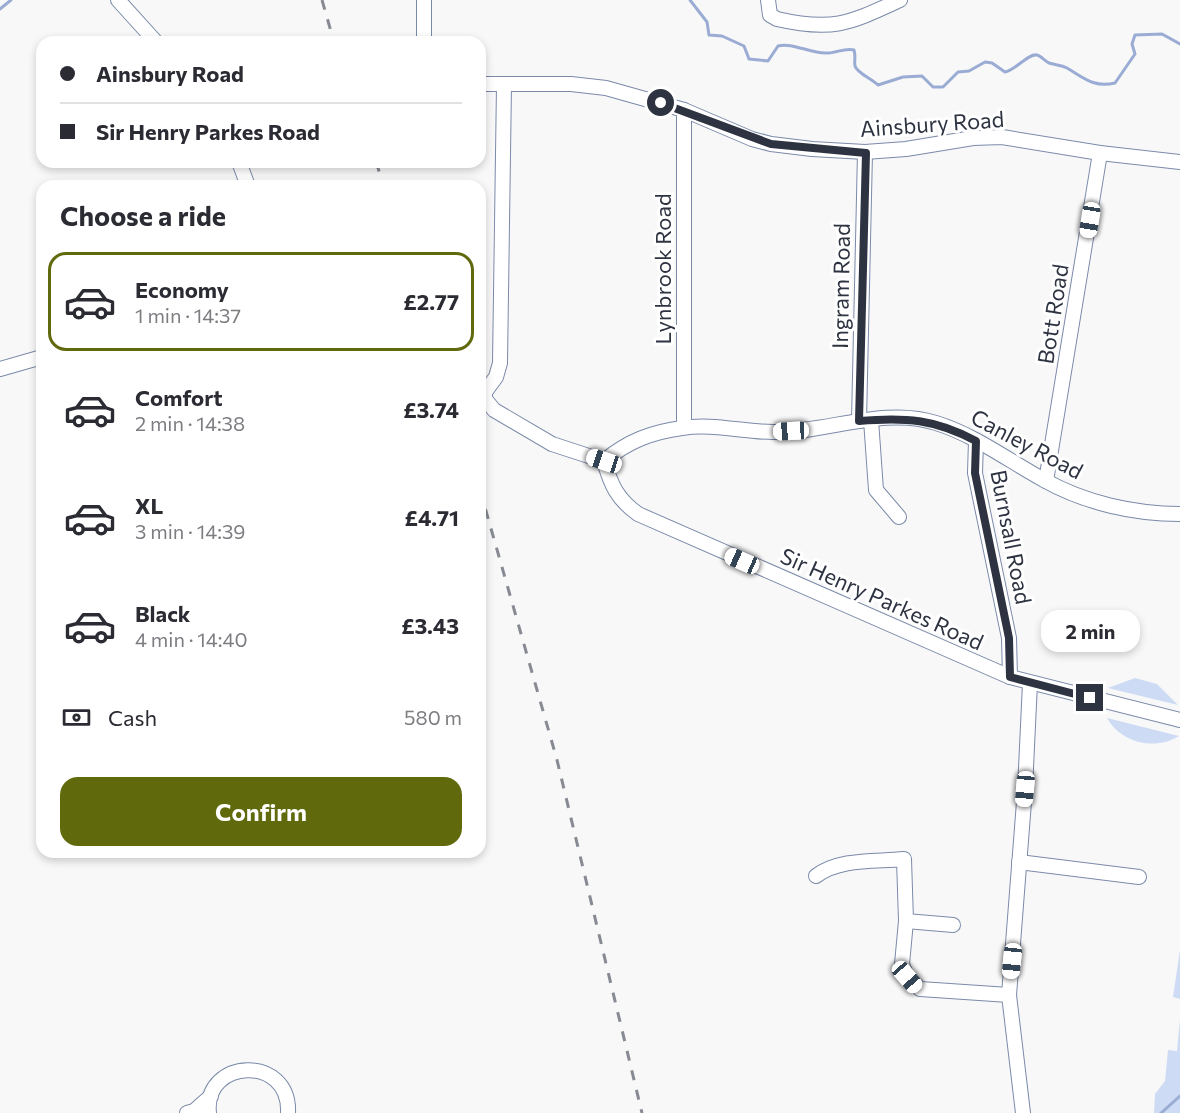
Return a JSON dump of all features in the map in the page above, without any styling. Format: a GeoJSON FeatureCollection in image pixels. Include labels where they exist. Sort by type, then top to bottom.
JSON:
{"type":"FeatureCollection","features":[{"type":"Feature","properties":{"kind":"street"},"geometry":{"type":"LineString","coordinates":[[118,0],[151,36]]}},
{"type":"Feature","properties":{"kind":"street"},"geometry":{"type":"LineString","coordinates":[[424,0],[424,36]]}},
{"type":"Feature","properties":{"kind":"street"},"geometry":{"type":"LineString","coordinates":[[768,0],[770,15],[777,19],[833,27],[852,22],[900,0]]}},
{"type":"Feature","properties":{"kind":"street","name":"Ainsbury Road"},"geometry":{"type":"LineString","coordinates":[[486,84],[571,84],[606,88],[684,110],[771,144],[866,153],[995,137],[1180,162]]}},
{"type":"Feature","properties":{"kind":"street"},"geometry":{"type":"LineString","coordinates":[[486,391],[500,370],[504,84]]}},
{"type":"Feature","properties":{"kind":"street","name":"Lynbrook Road"},"geometry":{"type":"LineString","coordinates":[[684,110],[684,427]]}},
{"type":"Feature","properties":{"kind":"street","name":"Ingram Road"},"geometry":{"type":"LineString","coordinates":[[866,153],[865,421],[876,490],[899,517]]}},
{"type":"Feature","properties":{"kind":"street","name":"Bott Road"},"geometry":{"type":"LineString","coordinates":[[1046,481],[1101,153]]}},
{"type":"Feature","properties":{"kind":"street"},"geometry":{"type":"LineString","coordinates":[[0,369],[36,359]]}},
{"type":"Feature","properties":{"kind":"street"},"geometry":{"type":"LineString","coordinates":[[486,400],[494,410],[538,437],[604,461]]}},
{"type":"Feature","properties":{"kind":"street","name":"Canley Road"},"geometry":{"type":"LineString","coordinates":[[604,461],[633,440],[684,427],[773,432],[865,421],[932,421],[954,429],[1064,490],[1108,505],[1158,514],[1180,514]]}},
{"type":"Feature","properties":{"kind":"street","name":"Burnsall Road"},"geometry":{"type":"LineString","coordinates":[[976,441],[975,473],[1009,638],[1010,677]]}},
{"type":"Feature","properties":{"kind":"street","name":"Sir Henry Parkes Road"},"geometry":{"type":"LineString","coordinates":[[604,461],[613,490],[624,504],[638,514],[1010,677],[1180,720]]}},
{"type":"Feature","properties":{"kind":"street"},"geometry":{"type":"LineString","coordinates":[[1023,1113],[1009,995],[1020,862],[1030,683]]}},
{"type":"Feature","properties":{"kind":"street"},"geometry":{"type":"LineString","coordinates":[[816,876],[825,869],[840,865],[904,860],[906,921],[902,964],[907,977],[920,989],[1009,995]]}},
{"type":"Feature","properties":{"kind":"street"},"geometry":{"type":"LineString","coordinates":[[1020,862],[1139,877]]}},
{"type":"Feature","properties":{"kind":"street"},"geometry":{"type":"LineString","coordinates":[[906,921],[953,925]]}},
{"type":"Feature","properties":{"kind":"street"},"geometry":{"type":"LineString","coordinates":[[187,1113],[194,1111],[211,1096],[226,1076],[236,1071],[258,1070],[268,1074],[281,1087],[286,1095],[288,1113]]}},
{"type":"Feature","properties":{"kind":"street"},"geometry":{"type":"LineString","coordinates":[[209,1113],[211,1096]]}},
{"type":"Feature","properties":{"kind":"shaded area"},"geometry":{"type":"Polygon","coordinates":[[[1135,678],[1157,684],[1178,705],[1108,688],[1135,678]]]}},
{"type":"Feature","properties":{"kind":"shaded area"},"geometry":{"type":"Polygon","coordinates":[[[1107,718],[1179,736],[1160,743],[1139,742],[1130,739],[1113,727],[1107,718]]]}},
{"type":"Feature","properties":{"kind":"shaded area"},"geometry":{"type":"Polygon","coordinates":[[[1180,950],[1180,999],[1173,997],[1180,950]]]}},
{"type":"Feature","properties":{"kind":"shaded area"},"geometry":{"type":"Polygon","coordinates":[[[1180,1019],[1180,1113],[1154,1113],[1155,1094],[1165,1081],[1168,1050],[1177,1051],[1180,1019]]]}},
{"type":"Feature","properties":{"kind":"waterway"},"geometry":{"type":"LineString","coordinates":[[0,9],[11,0]]}},
{"type":"Feature","properties":{"kind":"waterway"},"geometry":{"type":"LineString","coordinates":[[690,0],[707,22],[709,35],[722,36],[744,46],[749,59],[768,61],[778,46],[783,45],[825,53],[851,49],[854,50],[856,69],[878,85],[903,77],[922,76],[933,87],[943,87],[958,72],[969,71],[985,62],[992,63],[1005,72],[1033,55],[1067,68],[1095,83],[1108,84],[1115,83],[1135,54],[1132,44],[1135,35],[1162,34],[1180,44]]}},
{"type":"Feature","properties":{"kind":"waterway"},"geometry":{"type":"LineString","coordinates":[[1161,1113],[1180,1096]]}},
{"type":"Feature","properties":{"kind":"railway"},"geometry":{"type":"LineString","coordinates":[[322,0],[332,36]]}},
{"type":"Feature","properties":{"kind":"railway"},"geometry":{"type":"LineString","coordinates":[[378,168],[382,180]]}},
{"type":"Feature","properties":{"kind":"railway"},"geometry":{"type":"LineString","coordinates":[[486,511],[557,760],[642,1113]]}},
{"type":"Feature","properties":{"kind":"route"},"geometry":{"type":"LineString","coordinates":[[661,103],[684,110],[752,139],[771,144],[866,153],[859,421],[908,419],[932,421],[954,429],[976,441],[975,473],[1009,638],[1010,677],[1090,698]]}}]}
